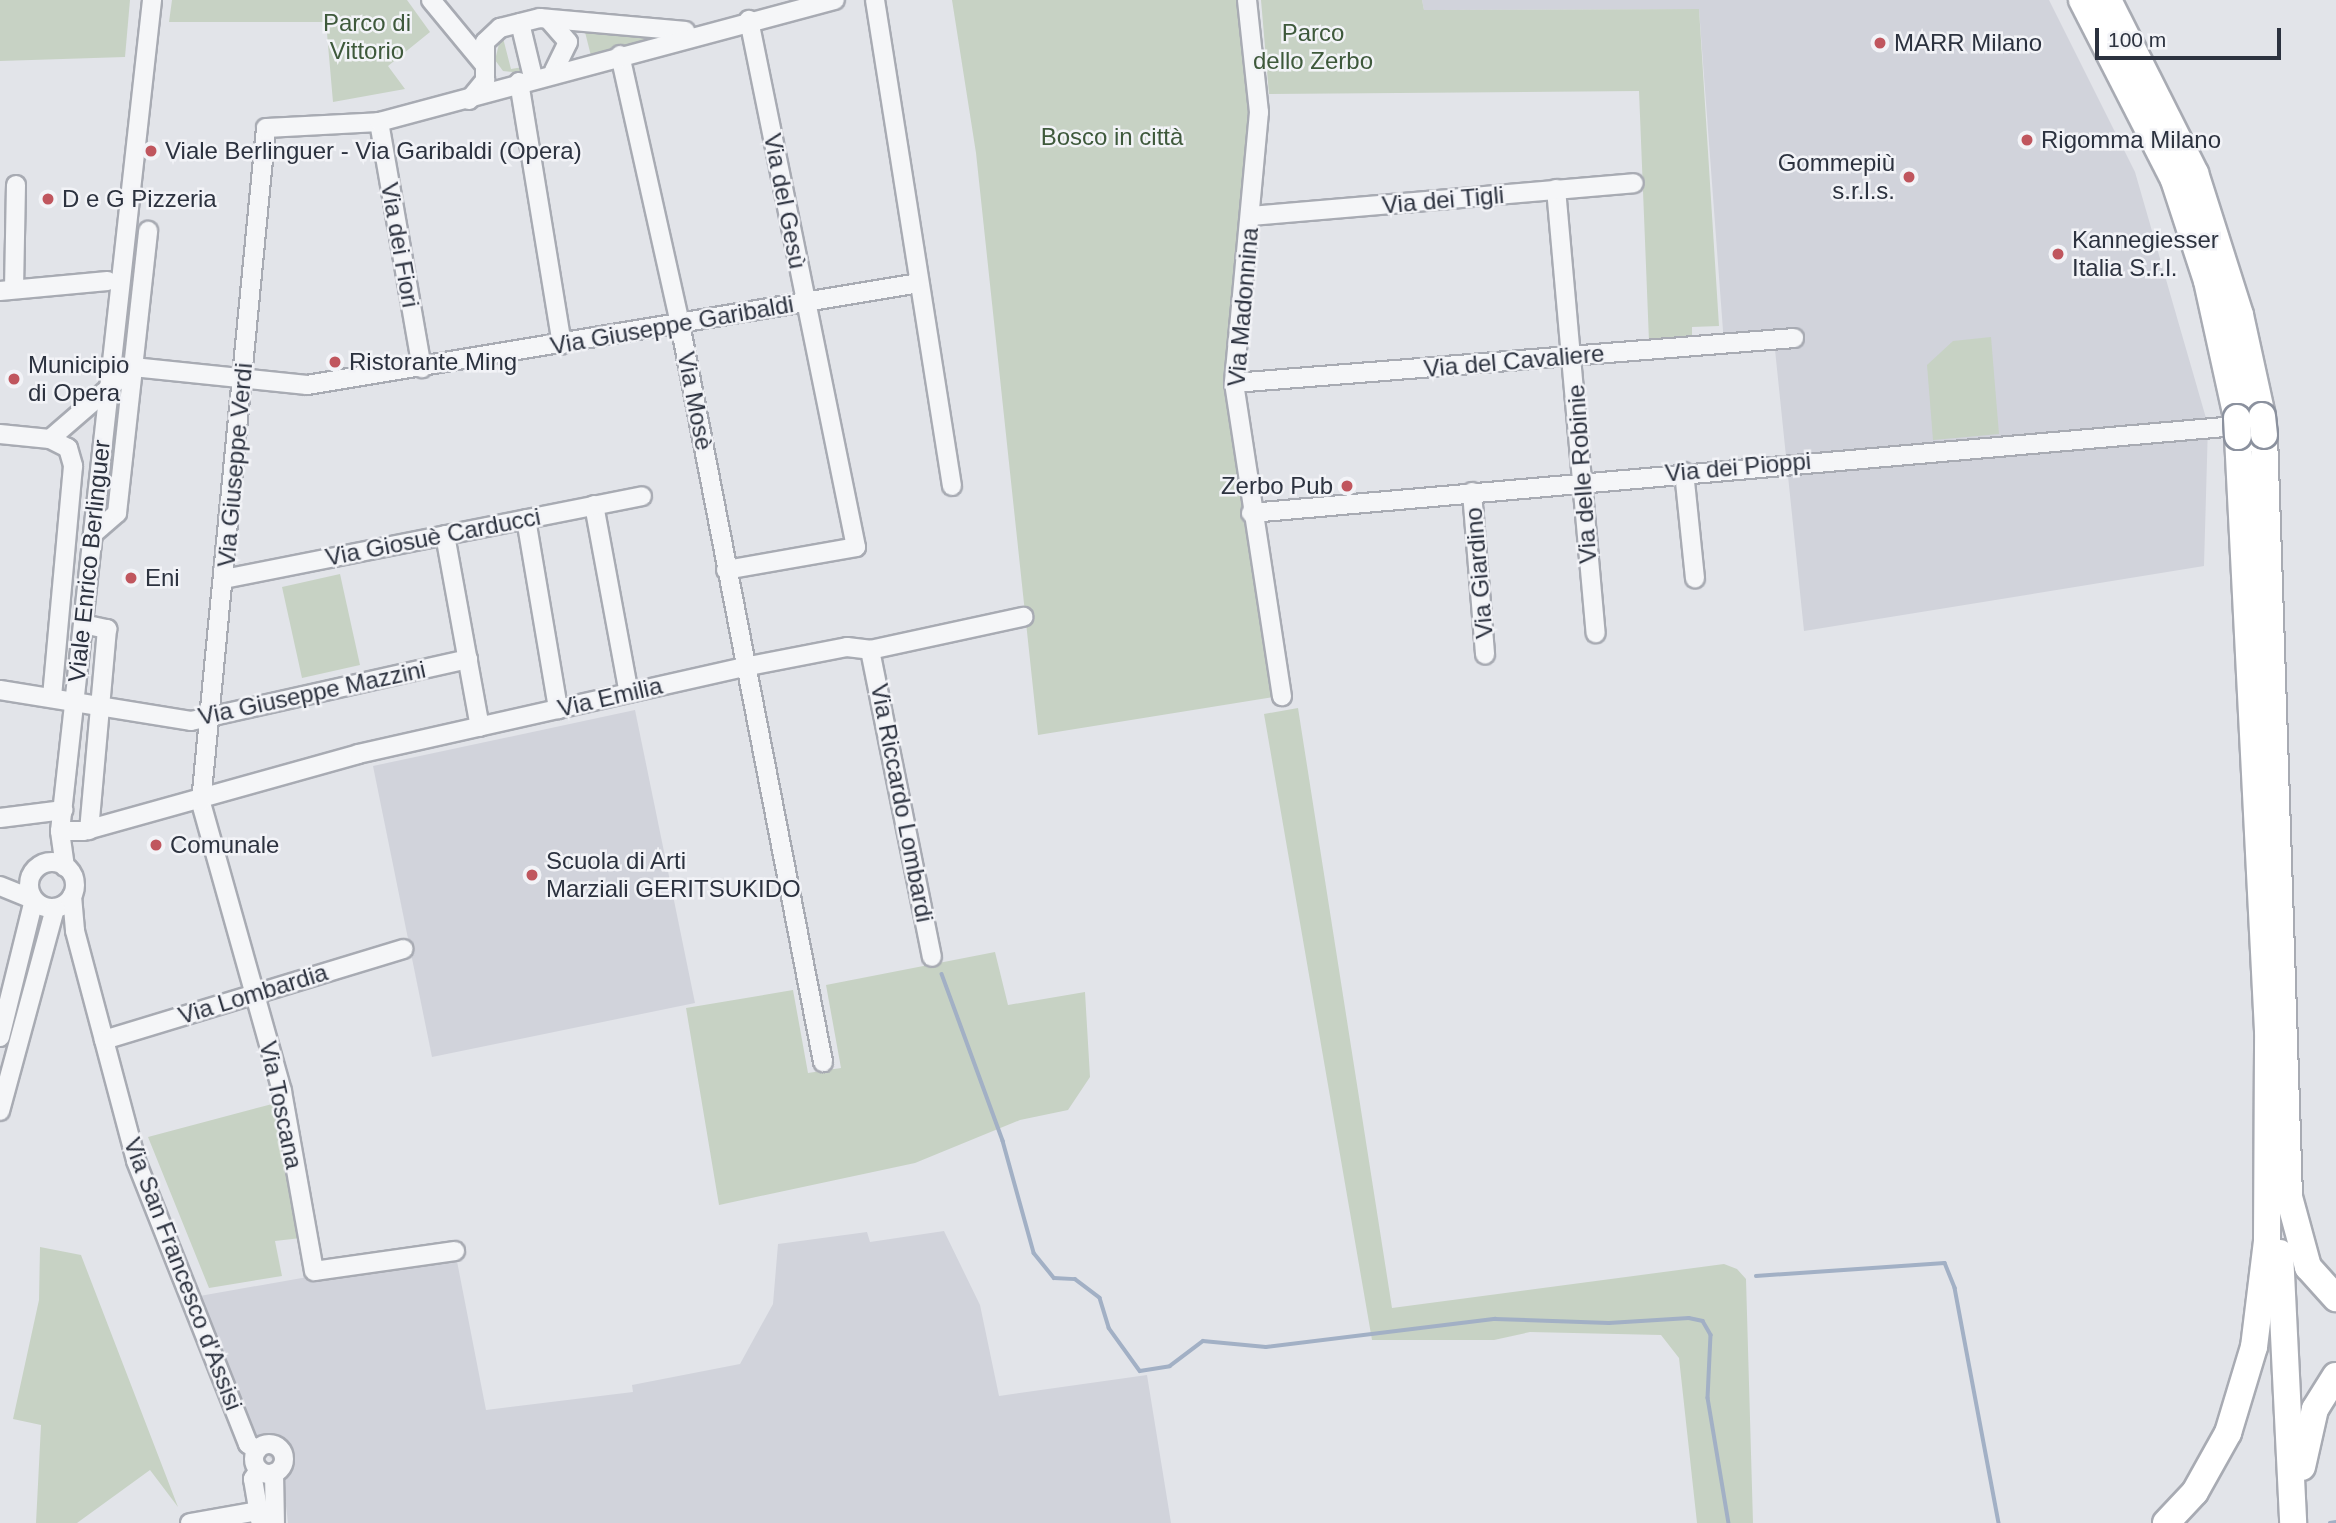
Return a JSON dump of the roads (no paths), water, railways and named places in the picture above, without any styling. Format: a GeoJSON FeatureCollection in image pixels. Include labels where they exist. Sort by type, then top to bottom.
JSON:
{"type":"FeatureCollection","features":[{"type":"Feature","properties":{"kind":"highway"},"geometry":{"type":"LineString","coordinates":[[2082,0],[2174,180],[2207,281],[2245,426]]}},
{"type":"Feature","properties":{"kind":"highway"},"geometry":{"type":"LineString","coordinates":[[2108,0],[2195,173],[2240,315],[2277,1030],[2293,1223],[2308,1267],[2336,1298]]}},
{"type":"Feature","properties":{"kind":"highway"},"geometry":{"type":"LineString","coordinates":[[2277,1030],[2278,1140],[2298,1514]]}},
{"type":"Feature","properties":{"kind":"highway"},"geometry":{"type":"LineString","coordinates":[[2166,1523],[2219,1453],[2254,1347],[2267,1241],[2277,1030]]}},
{"type":"Feature","properties":{"kind":"highway"},"geometry":{"type":"LineString","coordinates":[[2298,1514],[2306,1432],[2336,1376]]}},
{"type":"Feature","properties":{"kind":"street","name":"Viale Enrico Berlinguer"},"geometry":{"type":"LineString","coordinates":[[65,867],[60,831],[152,0]]}},
{"type":"Feature","properties":{"kind":"street"},"geometry":{"type":"LineString","coordinates":[[431,0],[495,77],[526,79]]}},
{"type":"Feature","properties":{"kind":"street"},"geometry":{"type":"LineString","coordinates":[[379,122],[467,102],[526,79],[704,30],[835,0]]}},
{"type":"Feature","properties":{"kind":"street"},"geometry":{"type":"LineString","coordinates":[[875,0],[951,486]]}},
{"type":"Feature","properties":{"kind":"street","name":"Via Madonnina"},"geometry":{"type":"LineString","coordinates":[[1247,0],[1259,112],[1234,383],[1251,513],[1282,696]]}},
{"type":"Feature","properties":{"kind":"street"},"geometry":{"type":"LineString","coordinates":[[447,20],[469,30],[549,20],[704,30]]}},
{"type":"Feature","properties":{"kind":"street"},"geometry":{"type":"LineString","coordinates":[[549,20],[568,42],[554,71]]}},
{"type":"Feature","properties":{"kind":"street","name":"Via del Gesù"},"geometry":{"type":"LineString","coordinates":[[726,570],[856,547],[749,20]]}},
{"type":"Feature","properties":{"kind":"street"},"geometry":{"type":"LineString","coordinates":[[520,23],[562,344]]}},
{"type":"Feature","properties":{"kind":"street"},"geometry":{"type":"LineString","coordinates":[[467,102],[484,84],[485,42],[500,28]]}},
{"type":"Feature","properties":{"kind":"street","name":"Via Mosè"},"geometry":{"type":"LineString","coordinates":[[620,55],[680,324],[744,667],[823,1062]]}},
{"type":"Feature","properties":{"kind":"street","name":"Via Giuseppe Verdi"},"geometry":{"type":"LineString","coordinates":[[201,802],[265,128],[379,122]]}},
{"type":"Feature","properties":{"kind":"street","name":"Via dei Fiori"},"geometry":{"type":"LineString","coordinates":[[379,122],[422,368]]}},
{"type":"Feature","properties":{"kind":"street","name":"Via dei Tigli"},"geometry":{"type":"LineString","coordinates":[[1251,216],[1634,183]]}},
{"type":"Feature","properties":{"kind":"street"},"geometry":{"type":"LineString","coordinates":[[16,185],[7,290],[107,281]]}},
{"type":"Feature","properties":{"kind":"street","name":"Via delle Robinie"},"geometry":{"type":"LineString","coordinates":[[1556,189],[1596,633]]}},
{"type":"Feature","properties":{"kind":"street"},"geometry":{"type":"LineString","coordinates":[[93,534],[117,513],[148,231]]}},
{"type":"Feature","properties":{"kind":"street","name":"Via Giuseppe Garibaldi"},"geometry":{"type":"LineString","coordinates":[[134,367],[307,385],[422,368],[919,283]]}},
{"type":"Feature","properties":{"kind":"street","name":"Via del Cavaliere"},"geometry":{"type":"LineString","coordinates":[[1234,383],[1794,338]]}},
{"type":"Feature","properties":{"kind":"street"},"geometry":{"type":"LineString","coordinates":[[113,341],[134,367]]}},
{"type":"Feature","properties":{"kind":"street"},"geometry":{"type":"LineString","coordinates":[[50,439],[134,367]]}},
{"type":"Feature","properties":{"kind":"street","name":"Via dei Pioppi"},"geometry":{"type":"LineString","coordinates":[[1251,513],[1684,472],[2245,426]]}},
{"type":"Feature","properties":{"kind":"street"},"geometry":{"type":"LineString","coordinates":[[0,434],[50,439],[68,448],[73,466],[51,696]]}},
{"type":"Feature","properties":{"kind":"street"},"geometry":{"type":"LineString","coordinates":[[1684,472],[1695,578]]}},
{"type":"Feature","properties":{"kind":"street","name":"Via Giardino"},"geometry":{"type":"LineString","coordinates":[[1472,492],[1485,654]]}},
{"type":"Feature","properties":{"kind":"street","name":"Via Giosuè Carducci"},"geometry":{"type":"LineString","coordinates":[[224,579],[642,496]]}},
{"type":"Feature","properties":{"kind":"street"},"geometry":{"type":"LineString","coordinates":[[594,505],[629,693]]}},
{"type":"Feature","properties":{"kind":"street"},"geometry":{"type":"LineString","coordinates":[[526,519],[558,709]]}},
{"type":"Feature","properties":{"kind":"street"},"geometry":{"type":"LineString","coordinates":[[445,535],[480,727]]}},
{"type":"Feature","properties":{"kind":"street","name":"Via Emilia"},"geometry":{"type":"LineString","coordinates":[[60,831],[89,830],[201,802],[358,754],[744,667],[847,647],[870,650],[1023,617]]}},
{"type":"Feature","properties":{"kind":"street"},"geometry":{"type":"LineString","coordinates":[[83,624],[107,629],[89,830]]}},
{"type":"Feature","properties":{"kind":"street","name":"Via Riccardo Lombardi"},"geometry":{"type":"LineString","coordinates":[[870,650],[932,957]]}},
{"type":"Feature","properties":{"kind":"street","name":"Via Giuseppe Mazzini"},"geometry":{"type":"LineString","coordinates":[[0,690],[51,696],[99,710],[191,721],[468,659]]}},
{"type":"Feature","properties":{"kind":"street","name":"Via Toscana"},"geometry":{"type":"LineString","coordinates":[[201,802],[282,1091],[314,1271],[455,1251]]}},
{"type":"Feature","properties":{"kind":"street"},"geometry":{"type":"LineString","coordinates":[[0,818],[64,810]]}},
{"type":"Feature","properties":{"kind":"street","name":"Viale Enrico Berlinguer"},"geometry":{"type":"LineString","coordinates":[[37,869],[60,831]]}},
{"type":"Feature","properties":{"kind":"street"},"geometry":{"type":"LineString","coordinates":[[0,885],[37,869],[65,867],[73,878],[72,896],[56,908],[12,1003],[0,1037]]}},
{"type":"Feature","properties":{"kind":"street"},"geometry":{"type":"LineString","coordinates":[[0,1111],[12,1003],[34,900],[37,869]]}},
{"type":"Feature","properties":{"kind":"street"},"geometry":{"type":"LineString","coordinates":[[0,885],[56,908]]}},
{"type":"Feature","properties":{"kind":"street","name":"Via San Francesco d'Assisi"},"geometry":{"type":"LineString","coordinates":[[72,896],[75,931],[104,1040],[164,1239],[248,1444],[257,1450]]}},
{"type":"Feature","properties":{"kind":"street","name":"Via San Francesco d'Assisi"},"geometry":{"type":"LineString","coordinates":[[56,908],[75,931]]}},
{"type":"Feature","properties":{"kind":"street","name":"Via Lombardia"},"geometry":{"type":"LineString","coordinates":[[104,1040],[403,949]]}},
{"type":"Feature","properties":{"kind":"street"},"geometry":{"type":"LineString","coordinates":[[190,1523],[260,1517],[253,1479],[267,1472],[282,1452],[269,1444],[257,1450],[267,1472],[275,1523]]}},
{"type":"Feature","properties":{"kind":"waterway"},"geometry":{"type":"LineString","coordinates":[[942,974],[1003,1141],[1034,1253],[1054,1278],[1075,1279],[1100,1298],[1109,1328],[1140,1371],[1170,1366],[1203,1341],[1266,1347],[1495,1319],[1609,1323],[1689,1318],[1703,1321],[1711,1335],[1708,1398],[1729,1523]]}},
{"type":"Feature","properties":{"kind":"waterway"},"geometry":{"type":"LineString","coordinates":[[1756,1276],[1945,1263],[1955,1288],[1999,1523]]}},
{"type":"Feature","properties":{"kind":"waterway"},"geometry":{"type":"LineString","coordinates":[[2330,1523],[2336,1522]]}},
{"type":"Feature","properties":{"kind":"place","name":"MARR Milano"},"geometry":{"type":"Point","coordinates":[1880,43]}},
{"type":"Feature","properties":{"kind":"place","name":"Rigomma Milano"},"geometry":{"type":"Point","coordinates":[2027,140]}},
{"type":"Feature","properties":{"kind":"place","name":"Viale Berlinguer - Via Garibaldi (Opera)"},"geometry":{"type":"Point","coordinates":[151,151]}},
{"type":"Feature","properties":{"kind":"place","name":"Gommepiù s.r.l.s."},"geometry":{"type":"Point","coordinates":[1909,177]}},
{"type":"Feature","properties":{"kind":"place","name":"D e G Pizzeria"},"geometry":{"type":"Point","coordinates":[48,199]}},
{"type":"Feature","properties":{"kind":"place","name":"Kannegiesser Italia S.r.l."},"geometry":{"type":"Point","coordinates":[2058,254]}},
{"type":"Feature","properties":{"kind":"place","name":"Ristorante Ming"},"geometry":{"type":"Point","coordinates":[335,362]}},
{"type":"Feature","properties":{"kind":"place","name":"Municipio di Opera"},"geometry":{"type":"Point","coordinates":[14,379]}},
{"type":"Feature","properties":{"kind":"place","name":"Zerbo Pub"},"geometry":{"type":"Point","coordinates":[1347,486]}},
{"type":"Feature","properties":{"kind":"place","name":"Eni"},"geometry":{"type":"Point","coordinates":[131,578]}},
{"type":"Feature","properties":{"kind":"place","name":"Comunale"},"geometry":{"type":"Point","coordinates":[156,845]}},
{"type":"Feature","properties":{"kind":"place","name":"Scuola di Arti Marziali GERITSUKIDO"},"geometry":{"type":"Point","coordinates":[532,875]}},
{"type":"Feature","properties":{"kind":"park label","name":"Parco di Vittorio"},"geometry":{"type":"Point","coordinates":[367,37]}},
{"type":"Feature","properties":{"kind":"park label","name":"Parco dello Zerbo"},"geometry":{"type":"Point","coordinates":[1313,47]}},
{"type":"Feature","properties":{"kind":"park label","name":"Bosco in città"},"geometry":{"type":"Point","coordinates":[1112,137]}}]}
